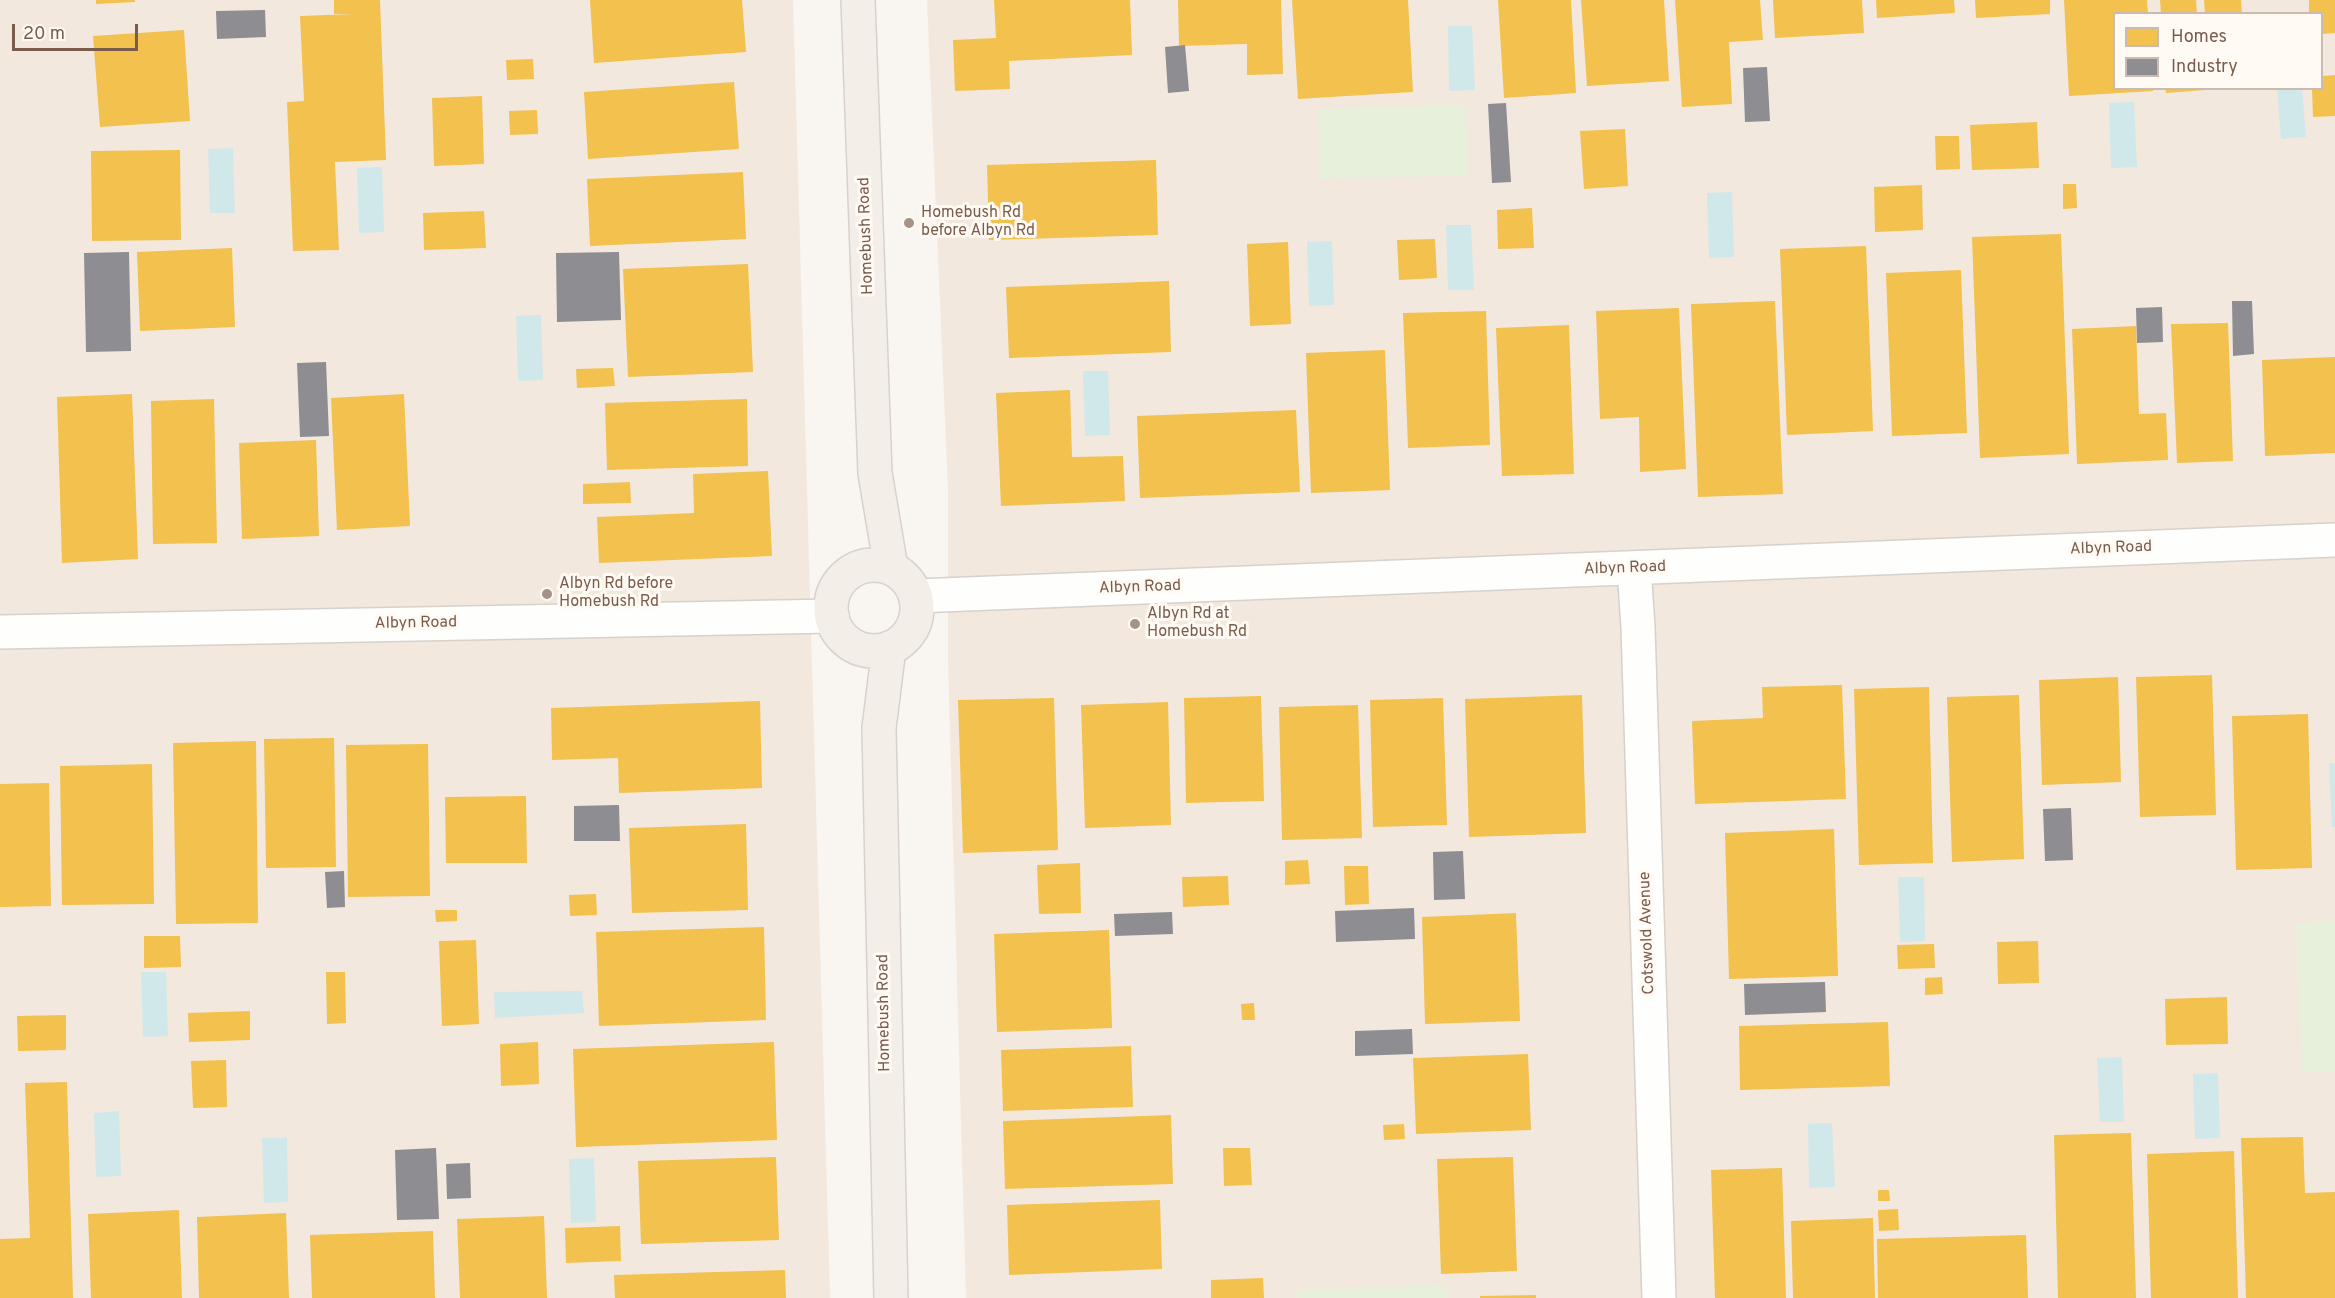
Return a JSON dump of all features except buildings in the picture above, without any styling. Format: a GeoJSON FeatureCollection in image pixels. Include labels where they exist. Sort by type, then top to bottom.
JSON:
{"type":"FeatureCollection","features":[{"type":"Feature","properties":{"kind":"main road","name":"Homebush Road"},"geometry":{"type":"LineString","coordinates":[[858,0],[875,473],[876,568]]}},
{"type":"Feature","properties":{"kind":"main road"},"geometry":{"type":"LineString","coordinates":[[876,568],[906,579],[916,596],[916,617],[912,627],[898,643],[876,648],[846,640],[832,616],[831,607],[835,590],[846,575],[876,568]]}},
{"type":"Feature","properties":{"kind":"main road","name":"Homebush Road"},"geometry":{"type":"LineString","coordinates":[[876,648],[891,1298]]}},
{"type":"Feature","properties":{"kind":"street","name":"Albyn Road"},"geometry":{"type":"LineString","coordinates":[[916,596],[2335,540]]}},
{"type":"Feature","properties":{"kind":"street","name":"Cotswold Avenue"},"geometry":{"type":"LineString","coordinates":[[1634,568],[1639,639],[1659,1298]]}},
{"type":"Feature","properties":{"kind":"street","name":"Albyn Road"},"geometry":{"type":"LineString","coordinates":[[0,632],[832,616]]}},
{"type":"Feature","properties":{"kind":"shaded area"},"geometry":{"type":"Polygon","coordinates":[[[0,0],[793,0],[830,1298],[0,1298],[0,0]]]}},
{"type":"Feature","properties":{"kind":"shaded area"},"geometry":{"type":"Polygon","coordinates":[[[927,0],[2335,0],[2335,1298],[966,1298],[948,662],[948,489],[927,0]]]}},
{"type":"Feature","properties":{"kind":"green space"},"geometry":{"type":"Polygon","coordinates":[[[1466,105],[1468,175],[1320,179],[1318,109],[1466,105]]]}},
{"type":"Feature","properties":{"kind":"green space"},"geometry":{"type":"Polygon","coordinates":[[[2335,921],[2335,1071],[2302,1072],[2296,923],[2335,921]]]}},
{"type":"Feature","properties":{"kind":"green space"},"geometry":{"type":"Polygon","coordinates":[[[1447,1285],[1447,1298],[1297,1298],[1297,1290],[1447,1285]]]}},
{"type":"Feature","properties":{"kind":"water"},"geometry":{"type":"Polygon","coordinates":[[[1448,26],[1472,26],[1475,90],[1449,91],[1448,26]]]}},
{"type":"Feature","properties":{"kind":"water"},"geometry":{"type":"Polygon","coordinates":[[[2277,90],[2302,90],[2306,137],[2281,139],[2277,90]]]}},
{"type":"Feature","properties":{"kind":"water"},"geometry":{"type":"Polygon","coordinates":[[[2134,102],[2137,167],[2111,168],[2109,103],[2134,102]]]}},
{"type":"Feature","properties":{"kind":"water"},"geometry":{"type":"Polygon","coordinates":[[[233,148],[235,213],[210,213],[208,149],[233,148]]]}},
{"type":"Feature","properties":{"kind":"water"},"geometry":{"type":"Polygon","coordinates":[[[382,167],[384,232],[359,233],[357,168],[382,167]]]}},
{"type":"Feature","properties":{"kind":"water"},"geometry":{"type":"Polygon","coordinates":[[[1732,192],[1734,257],[1709,258],[1707,193],[1732,192]]]}},
{"type":"Feature","properties":{"kind":"water"},"geometry":{"type":"Polygon","coordinates":[[[1446,225],[1471,225],[1474,290],[1448,290],[1446,225]]]}},
{"type":"Feature","properties":{"kind":"water"},"geometry":{"type":"Polygon","coordinates":[[[1332,241],[1334,305],[1309,306],[1307,242],[1332,241]]]}},
{"type":"Feature","properties":{"kind":"water"},"geometry":{"type":"Polygon","coordinates":[[[541,315],[543,380],[518,381],[516,316],[541,315]]]}},
{"type":"Feature","properties":{"kind":"water"},"geometry":{"type":"Polygon","coordinates":[[[1083,371],[1108,371],[1110,435],[1085,436],[1083,371]]]}},
{"type":"Feature","properties":{"kind":"water"},"geometry":{"type":"Polygon","coordinates":[[[2329,763],[2335,763],[2335,827],[2332,827],[2329,763]]]}},
{"type":"Feature","properties":{"kind":"water"},"geometry":{"type":"Polygon","coordinates":[[[1898,877],[1924,877],[1925,941],[1900,942],[1898,877]]]}},
{"type":"Feature","properties":{"kind":"water"},"geometry":{"type":"Polygon","coordinates":[[[141,972],[166,972],[168,1036],[143,1037],[141,972]]]}},
{"type":"Feature","properties":{"kind":"water"},"geometry":{"type":"Polygon","coordinates":[[[582,991],[584,1013],[495,1018],[494,992],[582,991]]]}},
{"type":"Feature","properties":{"kind":"water"},"geometry":{"type":"Polygon","coordinates":[[[2122,1057],[2124,1122],[2100,1122],[2097,1058],[2122,1057]]]}},
{"type":"Feature","properties":{"kind":"water"},"geometry":{"type":"Polygon","coordinates":[[[2218,1073],[2220,1138],[2195,1139],[2193,1074],[2218,1073]]]}},
{"type":"Feature","properties":{"kind":"water"},"geometry":{"type":"Polygon","coordinates":[[[119,1111],[121,1176],[96,1177],[94,1113],[119,1111]]]}},
{"type":"Feature","properties":{"kind":"water"},"geometry":{"type":"Polygon","coordinates":[[[1832,1123],[1835,1187],[1809,1188],[1808,1124],[1832,1123]]]}},
{"type":"Feature","properties":{"kind":"water"},"geometry":{"type":"Polygon","coordinates":[[[262,1138],[287,1138],[288,1202],[264,1203],[262,1138]]]}},
{"type":"Feature","properties":{"kind":"water"},"geometry":{"type":"Polygon","coordinates":[[[594,1158],[596,1222],[571,1223],[569,1159],[594,1158]]]}},
{"type":"Feature","properties":{"kind":"place","name":"Homebush Rd before Albyn Rd"},"geometry":{"type":"Point","coordinates":[909,223]}},
{"type":"Feature","properties":{"kind":"place","name":"Albyn Rd before Homebush Rd"},"geometry":{"type":"Point","coordinates":[547,594]}},
{"type":"Feature","properties":{"kind":"place","name":"Albyn Rd at Homebush Rd"},"geometry":{"type":"Point","coordinates":[1135,624]}}]}
